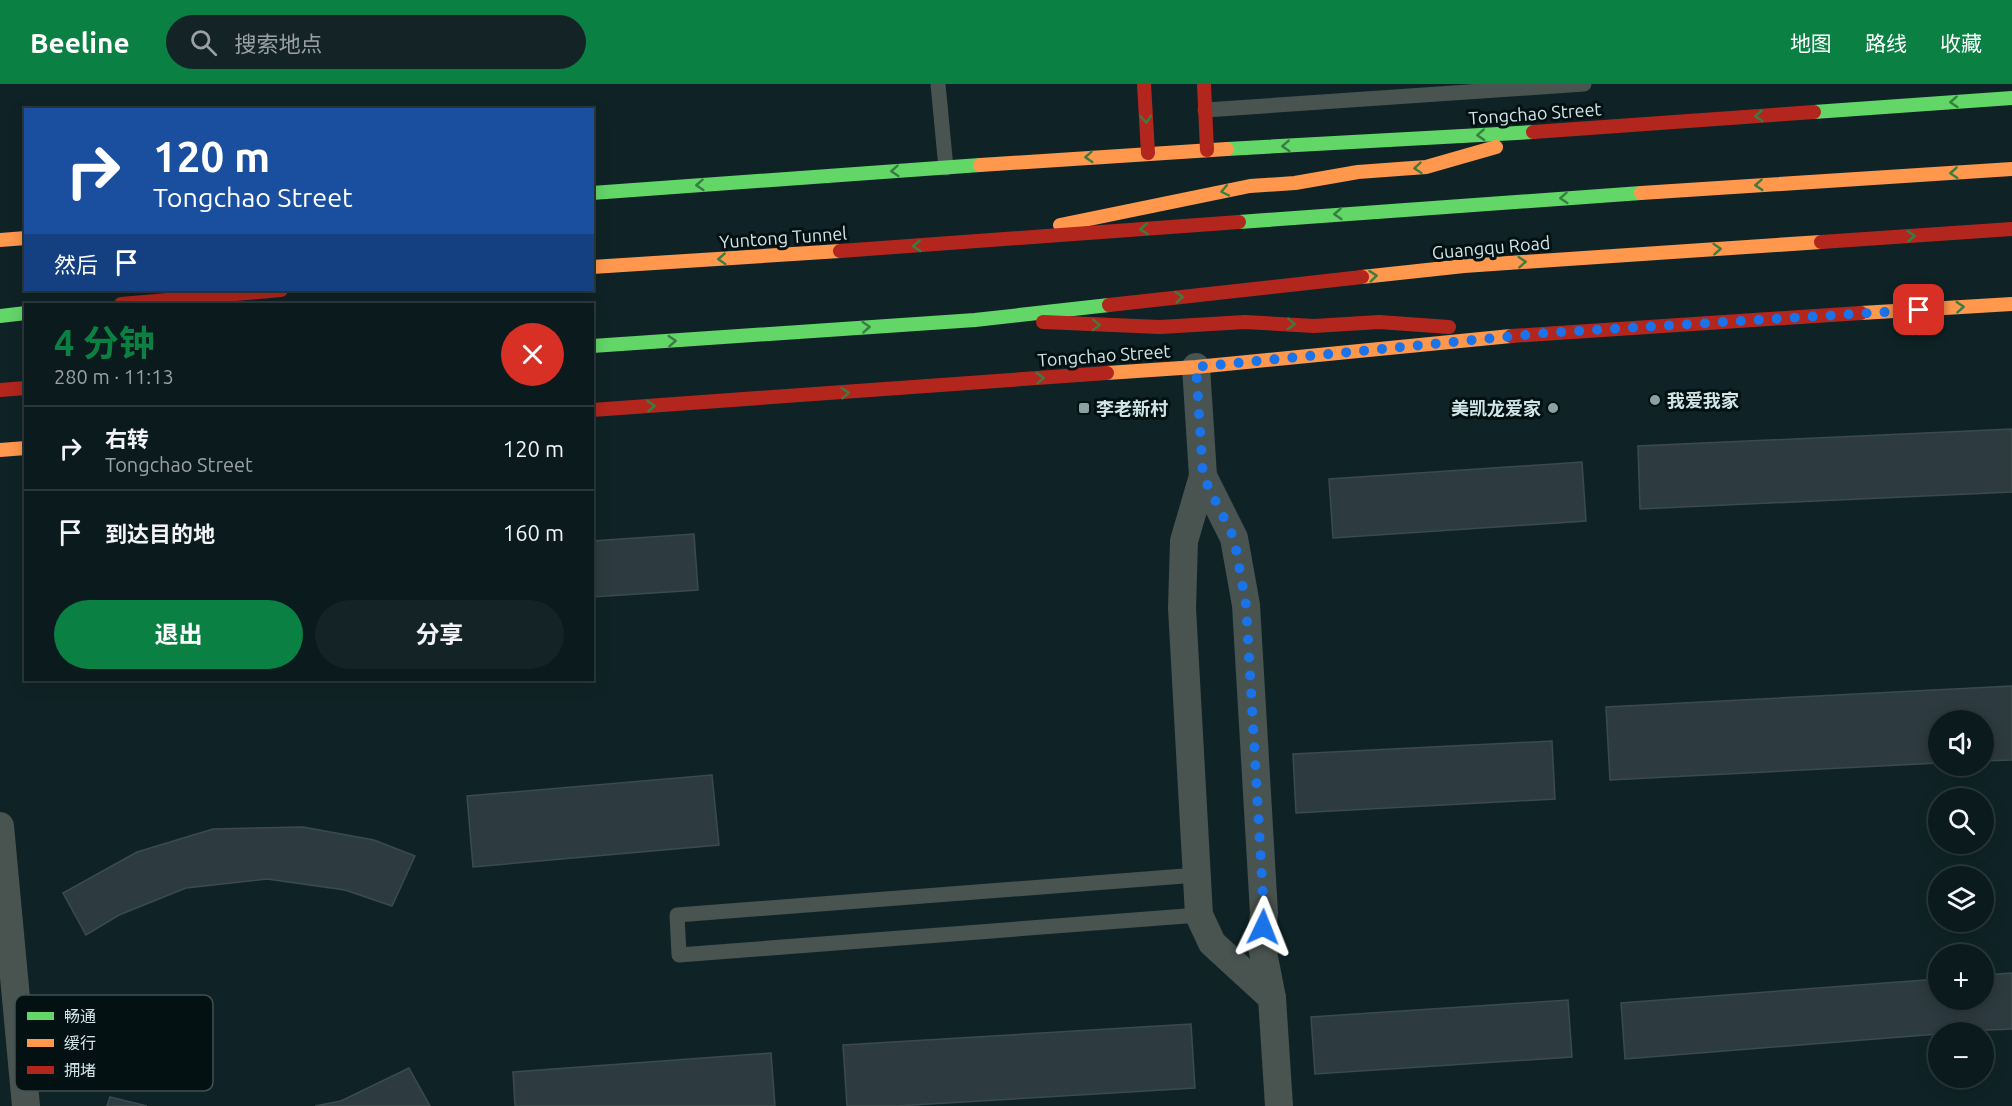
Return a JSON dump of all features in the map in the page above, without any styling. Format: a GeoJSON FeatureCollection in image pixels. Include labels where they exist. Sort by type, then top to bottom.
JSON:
{"type":"FeatureCollection","features":[{"type":"Feature","properties":{"kind":"main road"},"geometry":{"type":"LineString","coordinates":[[1144,84],[1148,153]]}},
{"type":"Feature","properties":{"kind":"main road"},"geometry":{"type":"LineString","coordinates":[[1204,84],[1207,150]]}},
{"type":"Feature","properties":{"kind":"main road","name":"Tongchao Street"},"geometry":{"type":"LineString","coordinates":[[594,193],[1148,153],[1556,131],[2012,98]]}},
{"type":"Feature","properties":{"kind":"main road"},"geometry":{"type":"LineString","coordinates":[[975,242],[1250,186],[1295,183],[1358,172],[1426,167],[1556,131]]}},
{"type":"Feature","properties":{"kind":"main road"},"geometry":{"type":"LineString","coordinates":[[975,242],[1460,205],[2012,169]]}},
{"type":"Feature","properties":{"kind":"main road","name":"Guangqu Road"},"geometry":{"type":"LineString","coordinates":[[975,320],[1464,266],[2012,230]]}},
{"type":"Feature","properties":{"kind":"main road"},"geometry":{"type":"LineString","coordinates":[[0,240],[24,238]]}},
{"type":"Feature","properties":{"kind":"main road","name":"Yuntong Tunnel"},"geometry":{"type":"LineString","coordinates":[[594,267],[975,242]]}},
{"type":"Feature","properties":{"kind":"main road"},"geometry":{"type":"LineString","coordinates":[[132,303],[270,291]]}},
{"type":"Feature","properties":{"kind":"main road","name":"Tongchao Street"},"geometry":{"type":"LineString","coordinates":[[594,410],[1196,367],[1545,333],[2012,304]]}},
{"type":"Feature","properties":{"kind":"main road"},"geometry":{"type":"LineString","coordinates":[[0,316],[24,313]]}},
{"type":"Feature","properties":{"kind":"main road"},"geometry":{"type":"LineString","coordinates":[[594,346],[975,320],[1160,327],[1245,322],[1314,326],[1379,322],[1545,333]]}},
{"type":"Feature","properties":{"kind":"main road"},"geometry":{"type":"LineString","coordinates":[[0,390],[24,388]]}},
{"type":"Feature","properties":{"kind":"main road"},"geometry":{"type":"LineString","coordinates":[[0,450],[24,448]]}},
{"type":"Feature","properties":{"kind":"street"},"geometry":{"type":"LineString","coordinates":[[1196,367],[1203,476],[1184,541],[1182,608],[1199,915],[1212,943],[1272,998]]}},
{"type":"Feature","properties":{"kind":"street"},"geometry":{"type":"LineString","coordinates":[[1203,476],[1234,538],[1246,605],[1264,913],[1261,942],[1272,998],[1279,1106]]}},
{"type":"Feature","properties":{"kind":"street"},"geometry":{"type":"LineString","coordinates":[[0,826],[16,995]]}},
{"type":"Feature","properties":{"kind":"street"},"geometry":{"type":"LineString","coordinates":[[25,1091],[26,1106]]}},
{"type":"Feature","properties":{"kind":"lane"},"geometry":{"type":"LineString","coordinates":[[938,84],[946,168]]}},
{"type":"Feature","properties":{"kind":"lane"},"geometry":{"type":"LineString","coordinates":[[1205,110],[1584,84]]}},
{"type":"Feature","properties":{"kind":"lane"},"geometry":{"type":"LineString","coordinates":[[1197,875],[677,915],[679,956],[1199,915]]}},
{"type":"Feature","properties":{"kind":"building"},"geometry":{"type":"Polygon","coordinates":[[[2012,429],[2012,492],[1640,509],[1638,446],[2012,429]]]}},
{"type":"Feature","properties":{"kind":"building"},"geometry":{"type":"Polygon","coordinates":[[[1582,462],[1586,521],[1333,538],[1329,479],[1582,462]]]}},
{"type":"Feature","properties":{"kind":"building"},"geometry":{"type":"Polygon","coordinates":[[[694,534],[698,590],[594,597],[594,541],[694,534]]]}},
{"type":"Feature","properties":{"kind":"building"},"geometry":{"type":"Polygon","coordinates":[[[2012,686],[2012,760],[1994,761],[1994,710],[1928,710],[1928,764],[1610,780],[1606,707],[2012,686]]]}},
{"type":"Feature","properties":{"kind":"building"},"geometry":{"type":"Polygon","coordinates":[[[1552,741],[1555,799],[1296,813],[1293,754],[1552,741]]]}},
{"type":"Feature","properties":{"kind":"building"},"geometry":{"type":"Polygon","coordinates":[[[712,775],[719,845],[473,867],[467,796],[712,775]]]}},
{"type":"Feature","properties":{"kind":"building"},"geometry":{"type":"Polygon","coordinates":[[[303,827],[374,840],[415,856],[392,906],[345,890],[267,879],[186,888],[119,915],[86,935],[63,893],[137,852],[213,829],[303,827]]]}},
{"type":"Feature","properties":{"kind":"building"},"geometry":{"type":"Polygon","coordinates":[[[2012,973],[2012,1029],[1994,1030],[1994,1022],[1928,1022],[1928,1035],[1625,1059],[1621,1003],[1928,980],[1928,1010],[1994,1010],[1994,974],[2012,973]]]}},
{"type":"Feature","properties":{"kind":"building"},"geometry":{"type":"Polygon","coordinates":[[[1568,1000],[1572,1057],[1315,1074],[1311,1017],[1568,1000]]]}},
{"type":"Feature","properties":{"kind":"building"},"geometry":{"type":"Polygon","coordinates":[[[1191,1024],[1195,1088],[896,1106],[847,1106],[843,1045],[1191,1024]]]}},
{"type":"Feature","properties":{"kind":"building"},"geometry":{"type":"Polygon","coordinates":[[[771,1053],[775,1106],[515,1106],[513,1072],[771,1053]]]}},
{"type":"Feature","properties":{"kind":"building"},"geometry":{"type":"Polygon","coordinates":[[[409,1068],[430,1106],[315,1106],[341,1101],[409,1068]]]}},
{"type":"Feature","properties":{"kind":"building"},"geometry":{"type":"Polygon","coordinates":[[[110,1097],[147,1106],[107,1106],[110,1097]]]}},
{"type":"Feature","properties":{"kind":"traffic: fast"},"geometry":{"type":"LineString","coordinates":[[1814,112],[2012,98]]}},
{"type":"Feature","properties":{"kind":"traffic: fast"},"geometry":{"type":"LineString","coordinates":[[1227,149],[1533,132]]}},
{"type":"Feature","properties":{"kind":"traffic: fast"},"geometry":{"type":"LineString","coordinates":[[594,193],[980,165]]}},
{"type":"Feature","properties":{"kind":"traffic: fast"},"geometry":{"type":"LineString","coordinates":[[1239,222],[1641,193]]}},
{"type":"Feature","properties":{"kind":"traffic: fast"},"geometry":{"type":"LineString","coordinates":[[594,346],[975,320],[1109,305]]}},
{"type":"Feature","properties":{"kind":"traffic: fast"},"geometry":{"type":"LineString","coordinates":[[0,316],[24,313]]}},
{"type":"Feature","properties":{"kind":"traffic: slow"},"geometry":{"type":"LineString","coordinates":[[1060,225],[1250,186],[1295,183],[1358,172],[1426,167],[1496,147]]}},
{"type":"Feature","properties":{"kind":"traffic: slow"},"geometry":{"type":"LineString","coordinates":[[980,165],[1227,149]]}},
{"type":"Feature","properties":{"kind":"traffic: slow"},"geometry":{"type":"LineString","coordinates":[[1641,193],[2012,169]]}},
{"type":"Feature","properties":{"kind":"traffic: slow"},"geometry":{"type":"LineString","coordinates":[[0,240],[24,238]]}},
{"type":"Feature","properties":{"kind":"traffic: slow"},"geometry":{"type":"LineString","coordinates":[[1362,277],[1464,266],[1821,242]]}},
{"type":"Feature","properties":{"kind":"traffic: slow"},"geometry":{"type":"LineString","coordinates":[[594,267],[840,251]]}},
{"type":"Feature","properties":{"kind":"traffic: slow"},"geometry":{"type":"LineString","coordinates":[[1861,313],[2012,304]]}},
{"type":"Feature","properties":{"kind":"traffic: slow"},"geometry":{"type":"LineString","coordinates":[[1107,373],[1196,367],[1511,336]]}},
{"type":"Feature","properties":{"kind":"traffic: slow"},"geometry":{"type":"LineString","coordinates":[[0,450],[24,448]]}},
{"type":"Feature","properties":{"kind":"traffic: jam"},"geometry":{"type":"LineString","coordinates":[[1144,84],[1148,153]]}},
{"type":"Feature","properties":{"kind":"traffic: jam"},"geometry":{"type":"LineString","coordinates":[[1204,84],[1207,150]]}},
{"type":"Feature","properties":{"kind":"traffic: jam"},"geometry":{"type":"LineString","coordinates":[[1533,132],[1814,112]]}},
{"type":"Feature","properties":{"kind":"traffic: jam"},"geometry":{"type":"LineString","coordinates":[[840,251],[1239,222]]}},
{"type":"Feature","properties":{"kind":"traffic: jam"},"geometry":{"type":"LineString","coordinates":[[1821,242],[2012,229]]}},
{"type":"Feature","properties":{"kind":"traffic: jam"},"geometry":{"type":"LineString","coordinates":[[1109,305],[1362,277]]}},
{"type":"Feature","properties":{"kind":"traffic: jam"},"geometry":{"type":"LineString","coordinates":[[132,303],[270,291]]}},
{"type":"Feature","properties":{"kind":"traffic: jam"},"geometry":{"type":"LineString","coordinates":[[1511,336],[1861,313]]}},
{"type":"Feature","properties":{"kind":"traffic: jam"},"geometry":{"type":"LineString","coordinates":[[1043,322],[1160,327],[1245,322],[1314,326],[1379,322],[1449,327]]}},
{"type":"Feature","properties":{"kind":"traffic: jam"},"geometry":{"type":"LineString","coordinates":[[594,410],[1107,373]]}},
{"type":"Feature","properties":{"kind":"traffic: jam"},"geometry":{"type":"LineString","coordinates":[[0,390],[24,388]]}},
{"type":"Feature","properties":{"kind":"place","name":"我爱我家"},"geometry":{"type":"Point","coordinates":[1655,400]}},
{"type":"Feature","properties":{"kind":"place","name":"李老新村"},"geometry":{"type":"Point","coordinates":[1084,408]}},
{"type":"Feature","properties":{"kind":"place","name":"美凯龙爱家"},"geometry":{"type":"Point","coordinates":[1553,408]}},
{"type":"Feature","properties":{"kind":"route"},"geometry":{"type":"LineString","coordinates":[[1263,927],[1246,605],[1234,538],[1203,476],[1196,367],[1545,333],[1919,310]]}}]}
